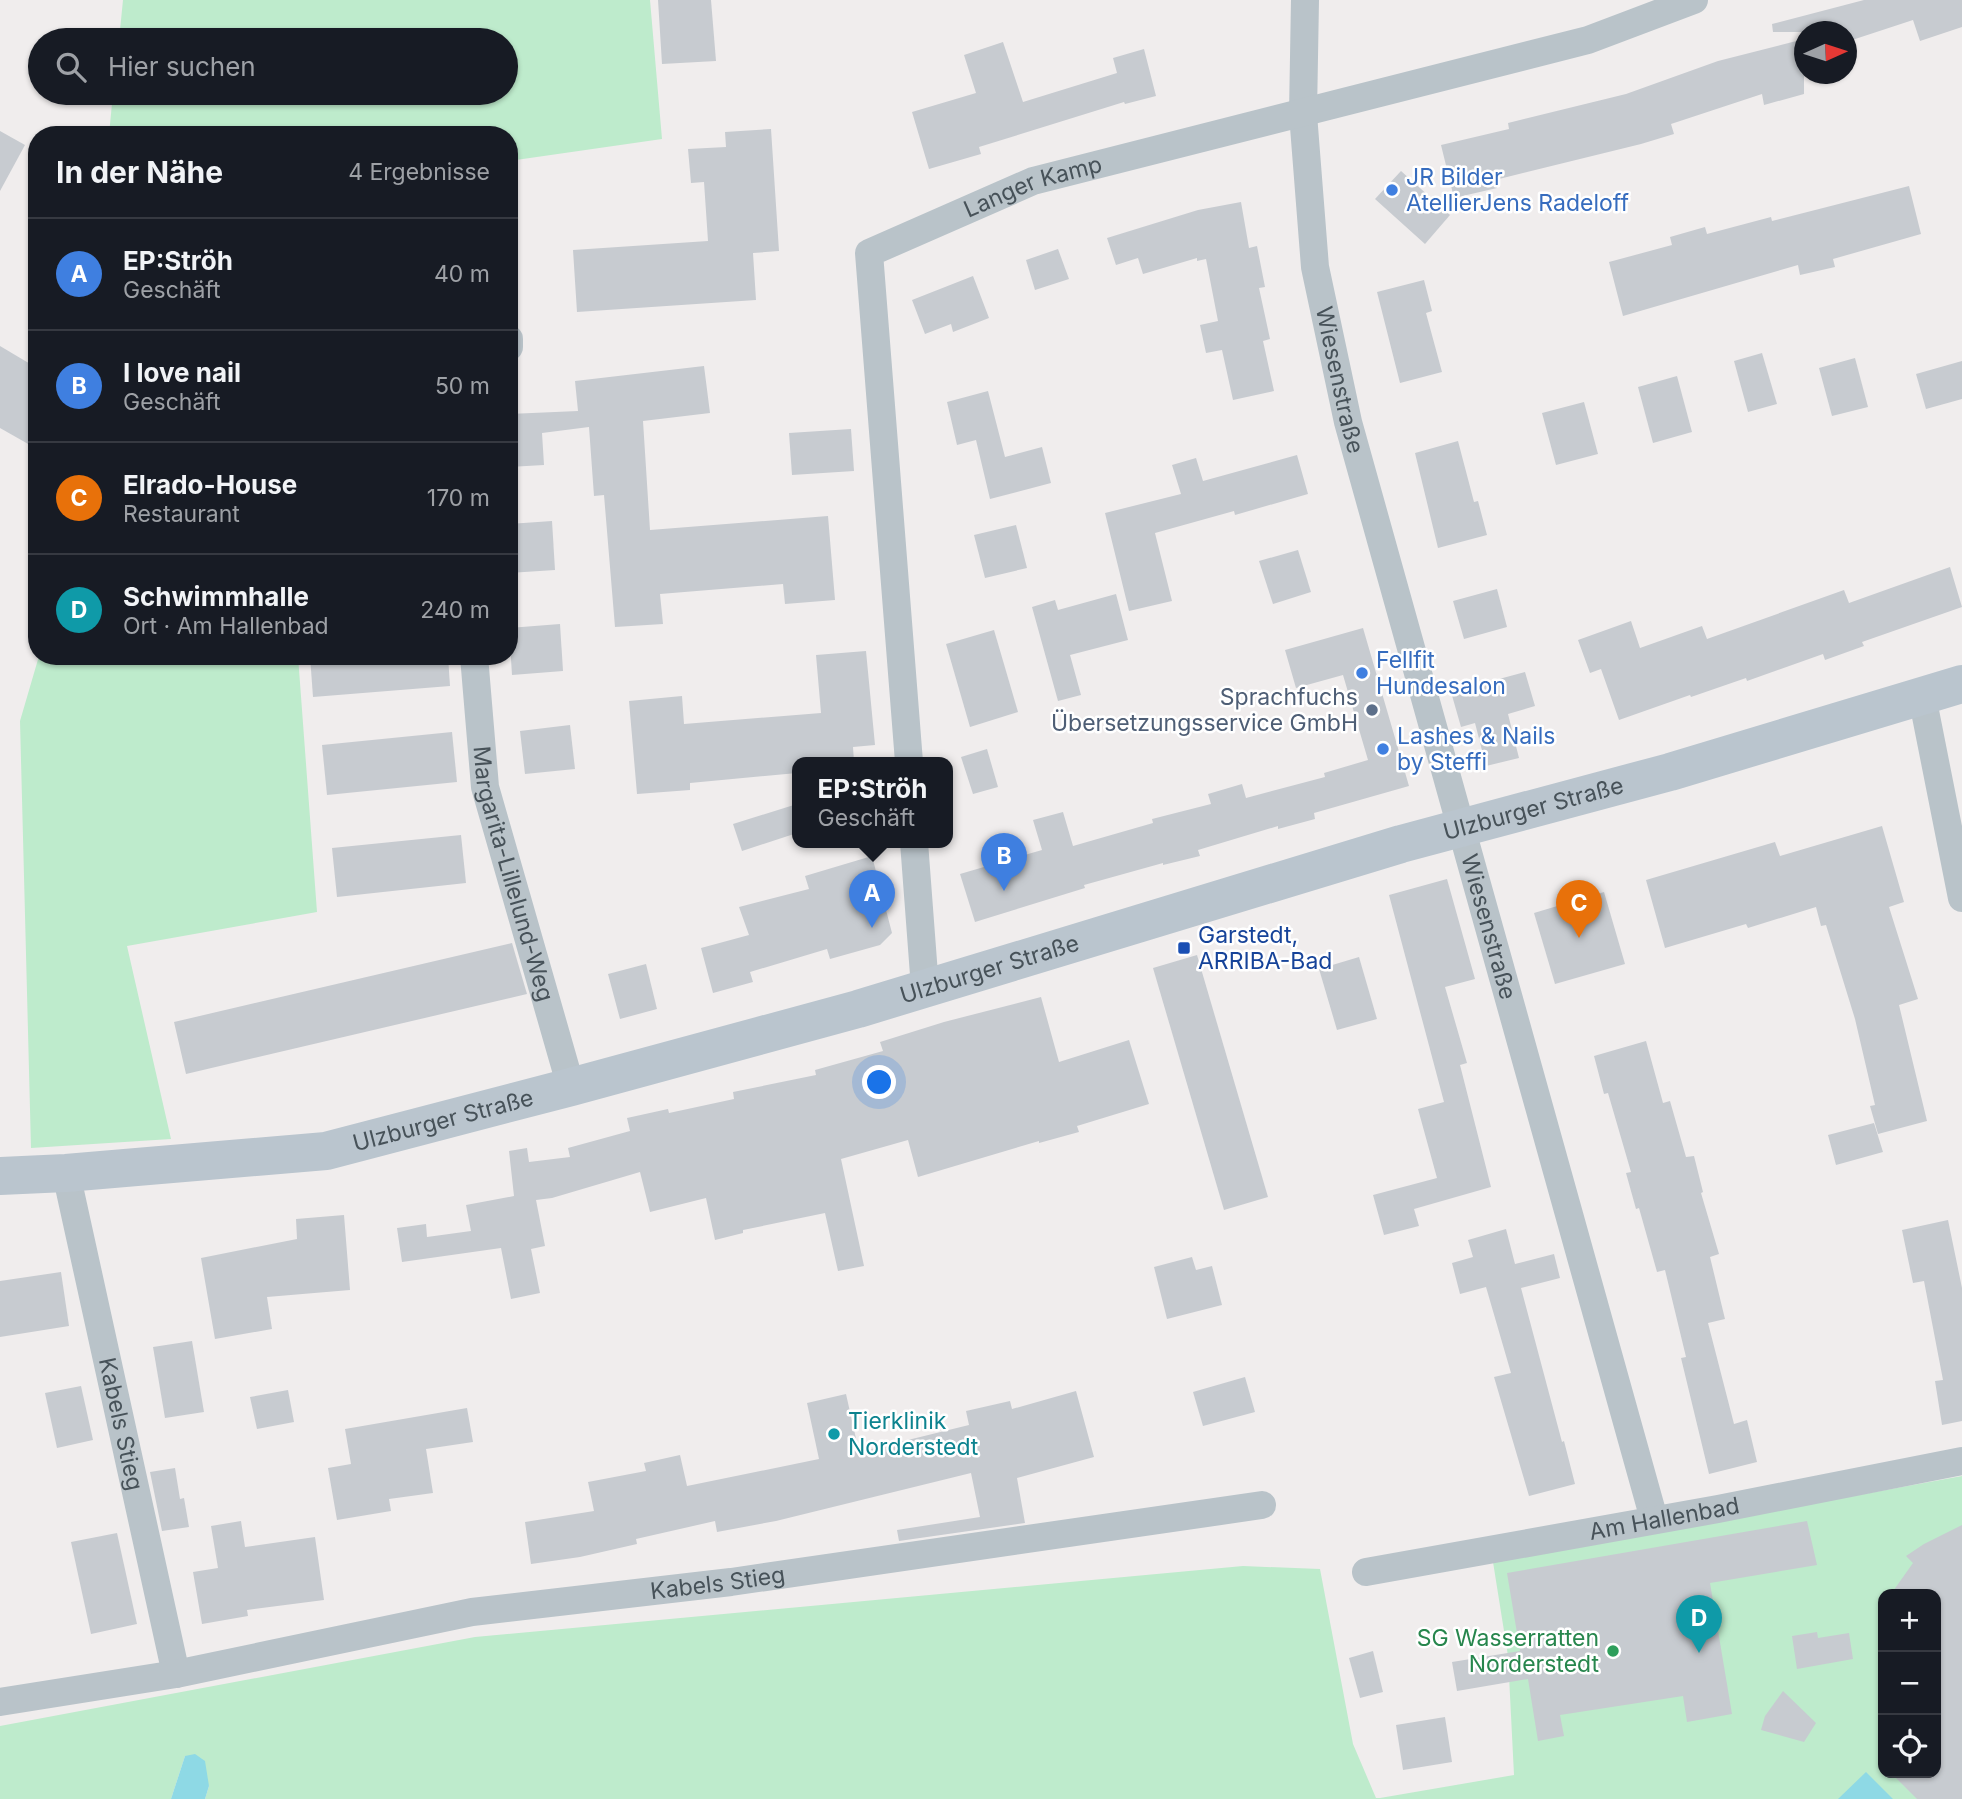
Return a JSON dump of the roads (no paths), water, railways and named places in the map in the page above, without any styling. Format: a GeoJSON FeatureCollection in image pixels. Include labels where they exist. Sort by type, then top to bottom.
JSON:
{"type":"FeatureCollection","features":[{"type":"Feature","properties":{"kind":"main road","name":"Ulzburger Straße"},"geometry":{"type":"LineString","coordinates":[[0,1176],[327,1151],[571,1087],[925,988],[1462,827],[1683,768],[1962,684]]}},
{"type":"Feature","properties":{"kind":"street","name":"Wiesenstraße"},"geometry":{"type":"LineString","coordinates":[[1305,0],[1303,114],[1315,267],[1348,422],[1654,1519]]}},
{"type":"Feature","properties":{"kind":"street","name":"Langer Kamp"},"geometry":{"type":"LineString","coordinates":[[909,757],[869,253],[1032,181],[1588,40],[1694,0]]}},
{"type":"Feature","properties":{"kind":"street","name":"Margarita-Lillelund-Weg"},"geometry":{"type":"LineString","coordinates":[[475,665],[485,787],[571,1087]]}},
{"type":"Feature","properties":{"kind":"street"},"geometry":{"type":"LineString","coordinates":[[1922,696],[1962,898]]}},
{"type":"Feature","properties":{"kind":"street"},"geometry":{"type":"LineString","coordinates":[[914,848],[925,988]]}},
{"type":"Feature","properties":{"kind":"street","name":"Kabels Stieg"},"geometry":{"type":"LineString","coordinates":[[66,1173],[176,1674]]}},
{"type":"Feature","properties":{"kind":"street","name":"Am Hallenbad"},"geometry":{"type":"LineString","coordinates":[[1367,1572],[1819,1490],[1962,1461]]}},
{"type":"Feature","properties":{"kind":"street","name":"Kabels Stieg"},"geometry":{"type":"LineString","coordinates":[[0,1702],[176,1674],[472,1612],[731,1582],[1262,1505]]}},
{"type":"Feature","properties":{"kind":"water"},"geometry":{"type":"Polygon","coordinates":[[[195,1754],[205,1761],[209,1786],[205,1799],[171,1799],[185,1756],[195,1754]]]}},
{"type":"Feature","properties":{"kind":"water"},"geometry":{"type":"Polygon","coordinates":[[[1866,1772],[1893,1799],[1838,1799],[1866,1772]]]}},
{"type":"Feature","properties":{"kind":"place","name":"JR Bilder AtellierJens Radeloff"},"geometry":{"type":"Point","coordinates":[1392,190]}},
{"type":"Feature","properties":{"kind":"place","name":"Fellfit Hundesalon"},"geometry":{"type":"Point","coordinates":[1362,673]}},
{"type":"Feature","properties":{"kind":"place","name":"Sprachfuchs Übersetzungsservice GmbH"},"geometry":{"type":"Point","coordinates":[1372,710]}},
{"type":"Feature","properties":{"kind":"place","name":"Lashes & Nails by Steffi"},"geometry":{"type":"Point","coordinates":[1383,749]}},
{"type":"Feature","properties":{"kind":"place","name":"I love nail"},"geometry":{"type":"Point","coordinates":[1004,891]}},
{"type":"Feature","properties":{"kind":"place","name":"EP:Ströh"},"geometry":{"type":"Point","coordinates":[872,928]}},
{"type":"Feature","properties":{"kind":"place","name":"Elrado-House"},"geometry":{"type":"Point","coordinates":[1579,938]}},
{"type":"Feature","properties":{"kind":"place","name":"Garstedt, ARRIBA-Bad"},"geometry":{"type":"Point","coordinates":[1184,948]}},
{"type":"Feature","properties":{"kind":"place","name":"Tierklinik Norderstedt"},"geometry":{"type":"Point","coordinates":[834,1434]}},
{"type":"Feature","properties":{"kind":"place","name":"SG Wasserratten Norderstedt"},"geometry":{"type":"Point","coordinates":[1613,1651]}},
{"type":"Feature","properties":{"kind":"place","name":"Schwimmhalle"},"geometry":{"type":"Point","coordinates":[1699,1653]}}]}
